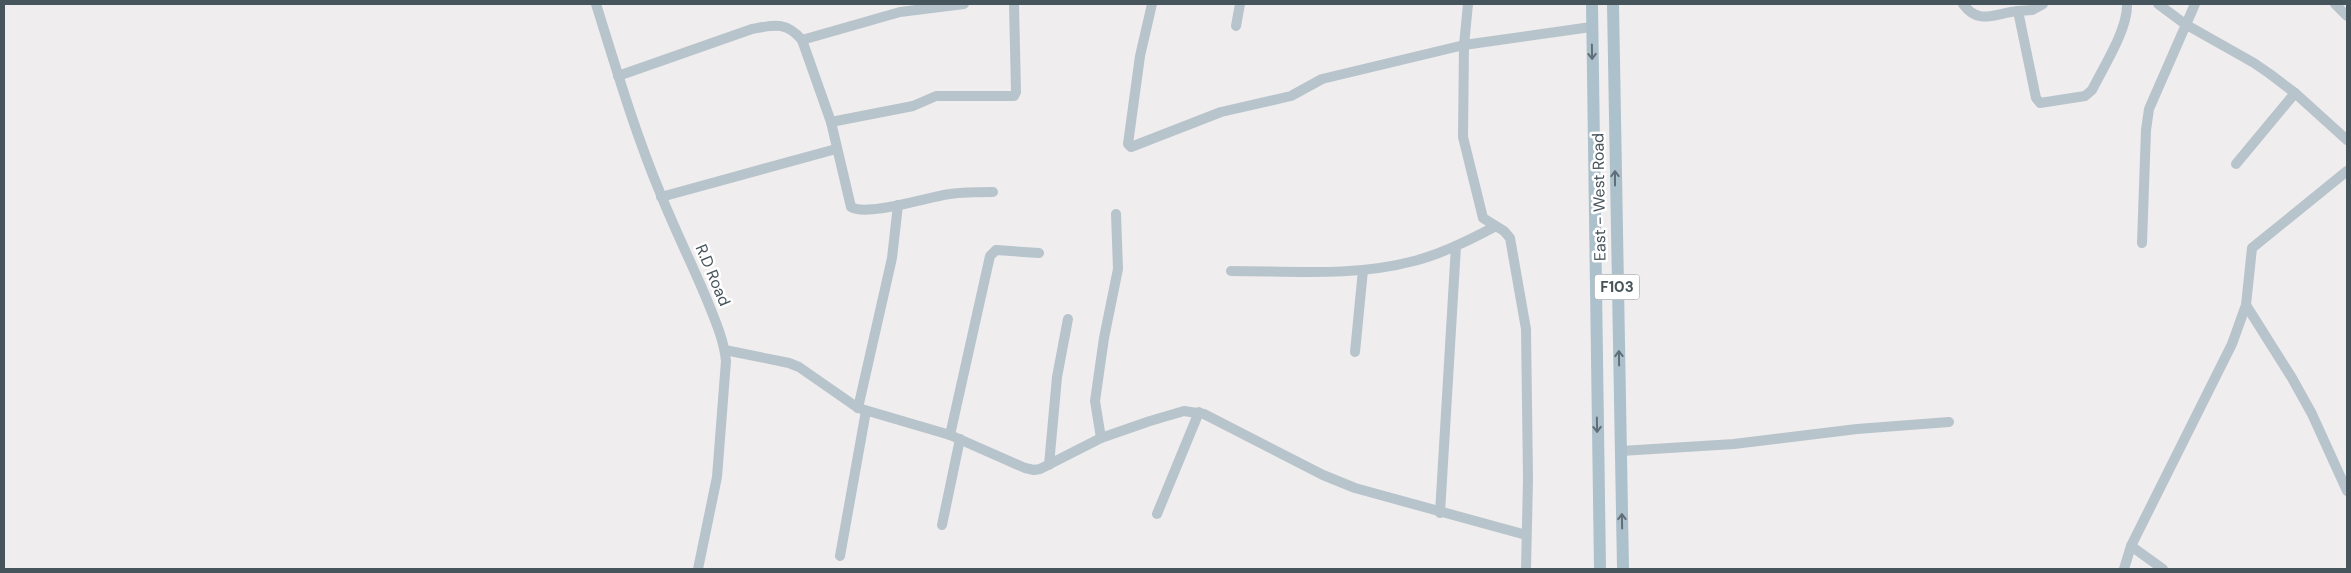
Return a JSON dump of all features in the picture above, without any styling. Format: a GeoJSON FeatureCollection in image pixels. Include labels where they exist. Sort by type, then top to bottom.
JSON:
{"type":"FeatureCollection","features":[{"type":"Feature","properties":{"kind":"main road","name":"East - West Road"},"geometry":{"type":"LineString","coordinates":[[1592,4],[1593,205],[1600,569]]}},
{"type":"Feature","properties":{"kind":"main road","name":"East - West Road"},"geometry":{"type":"LineString","coordinates":[[1613,4],[1615,204],[1623,569]]}},
{"type":"Feature","properties":{"kind":"main road"},"geometry":{"type":"LineString","coordinates":[[1593,205],[1615,204]]}},
{"type":"Feature","properties":{"kind":"street","name":"R.D Road"},"geometry":{"type":"LineString","coordinates":[[596,4],[636,134],[661,197],[693,265],[725,350],[726,361],[720,459],[698,569]]}},
{"type":"Feature","properties":{"kind":"street"},"geometry":{"type":"LineString","coordinates":[[802,40],[891,14],[964,4]]}},
{"type":"Feature","properties":{"kind":"street"},"geometry":{"type":"LineString","coordinates":[[831,122],[913,106],[936,96],[1014,96],[1016,92],[1014,4]]}},
{"type":"Feature","properties":{"kind":"street"},"geometry":{"type":"LineString","coordinates":[[1152,4],[1140,56],[1128,144],[1131,147],[1221,112],[1291,96],[1322,79],[1464,45],[1591,27]]}},
{"type":"Feature","properties":{"kind":"street"},"geometry":{"type":"LineString","coordinates":[[1236,26],[1240,4]]}},
{"type":"Feature","properties":{"kind":"street"},"geometry":{"type":"LineString","coordinates":[[1468,4],[1464,45],[1463,146],[1482,218],[1510,238],[1526,329],[1528,479],[1526,569]]}},
{"type":"Feature","properties":{"kind":"street"},"geometry":{"type":"LineString","coordinates":[[1968,6],[1982,18],[2005,12],[2032,10],[2043,4]]}},
{"type":"Feature","properties":{"kind":"street"},"geometry":{"type":"LineString","coordinates":[[2018,11],[2036,98],[2040,103],[2085,96],[2092,90],[2123,26],[2127,13],[2127,4]]}},
{"type":"Feature","properties":{"kind":"street"},"geometry":{"type":"LineString","coordinates":[[2158,4],[2185,24],[2254,63],[2295,93],[2347,140]]}},
{"type":"Feature","properties":{"kind":"street"},"geometry":{"type":"LineString","coordinates":[[2142,243],[2146,130],[2150,109],[2195,4]]}},
{"type":"Feature","properties":{"kind":"street"},"geometry":{"type":"LineString","coordinates":[[2335,4],[2347,16]]}},
{"type":"Feature","properties":{"kind":"street"},"geometry":{"type":"LineString","coordinates":[[618,76],[752,29],[774,25],[783,26],[794,30],[802,40],[831,122],[851,207],[860,209],[898,205],[949,194],[993,192]]}},
{"type":"Feature","properties":{"kind":"street"},"geometry":{"type":"LineString","coordinates":[[2236,164],[2295,93]]}},
{"type":"Feature","properties":{"kind":"street"},"geometry":{"type":"LineString","coordinates":[[661,197],[836,149]]}},
{"type":"Feature","properties":{"kind":"street"},"geometry":{"type":"LineString","coordinates":[[2124,569],[2131,546],[2228,352],[2246,305],[2252,248],[2347,171]]}},
{"type":"Feature","properties":{"kind":"street"},"geometry":{"type":"LineString","coordinates":[[840,556],[862,410],[892,258],[898,205]]}},
{"type":"Feature","properties":{"kind":"street"},"geometry":{"type":"LineString","coordinates":[[1101,438],[1095,401],[1104,338],[1118,269],[1116,214]]}},
{"type":"Feature","properties":{"kind":"street"},"geometry":{"type":"LineString","coordinates":[[1231,271],[1363,270],[1413,261],[1456,246],[1494,227]]}},
{"type":"Feature","properties":{"kind":"street"},"geometry":{"type":"LineString","coordinates":[[1440,512],[1456,246]]}},
{"type":"Feature","properties":{"kind":"street"},"geometry":{"type":"LineString","coordinates":[[950,435],[990,256],[996,250],[1039,253]]}},
{"type":"Feature","properties":{"kind":"street"},"geometry":{"type":"LineString","coordinates":[[1355,352],[1363,270]]}},
{"type":"Feature","properties":{"kind":"street"},"geometry":{"type":"LineString","coordinates":[[2246,305],[2296,385],[2347,491]]}},
{"type":"Feature","properties":{"kind":"street"},"geometry":{"type":"LineString","coordinates":[[1050,465],[1058,377],[1068,319]]}},
{"type":"Feature","properties":{"kind":"street"},"geometry":{"type":"LineString","coordinates":[[725,350],[799,367],[862,410],[950,435],[1025,468],[1040,469],[1101,438],[1184,411],[1199,412],[1323,476],[1370,493],[1526,535]]}},
{"type":"Feature","properties":{"kind":"street"},"geometry":{"type":"LineString","coordinates":[[1157,514],[1199,412]]}},
{"type":"Feature","properties":{"kind":"street"},"geometry":{"type":"LineString","coordinates":[[1621,451],[1734,444],[1858,429],[1949,422]]}},
{"type":"Feature","properties":{"kind":"street"},"geometry":{"type":"LineString","coordinates":[[942,525],[960,439]]}},
{"type":"Feature","properties":{"kind":"street"},"geometry":{"type":"LineString","coordinates":[[2131,546],[2163,569]]}}]}
